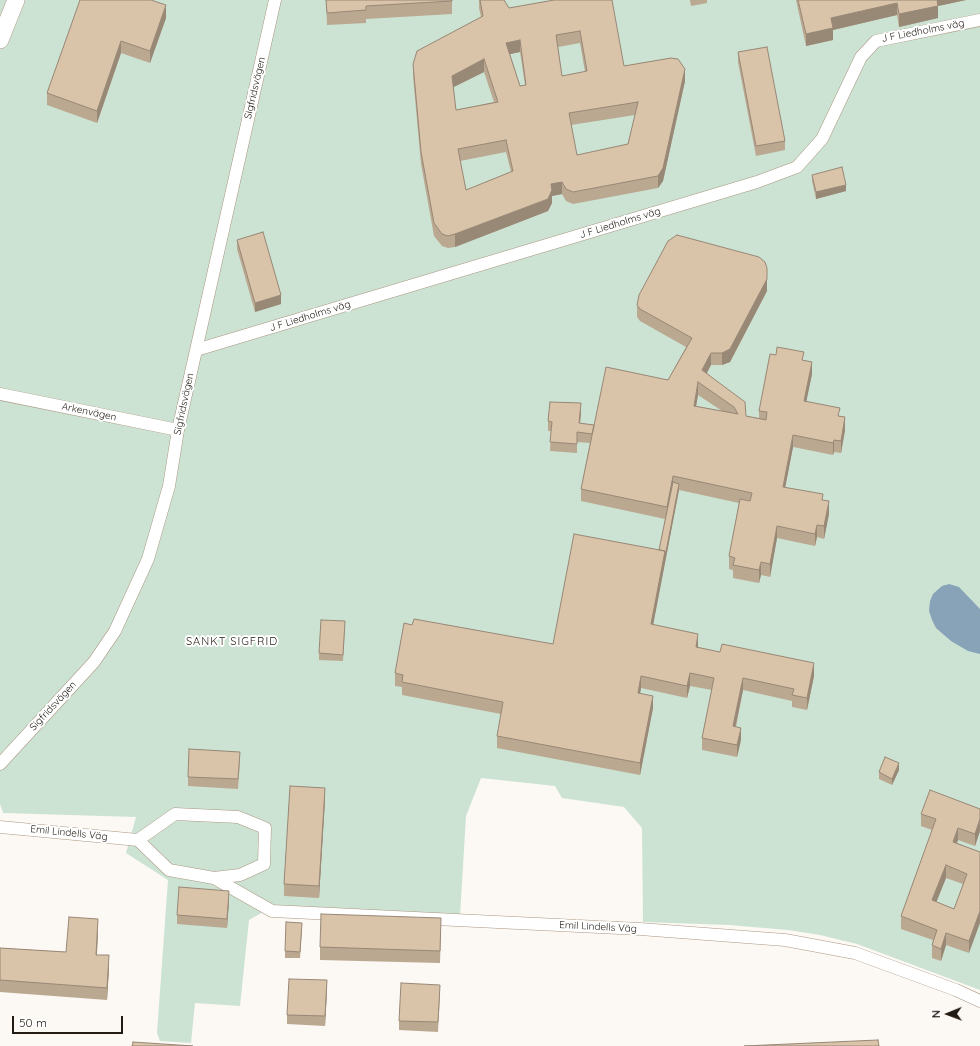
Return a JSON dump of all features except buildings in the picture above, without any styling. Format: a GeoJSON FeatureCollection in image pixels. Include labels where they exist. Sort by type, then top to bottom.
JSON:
{"type":"FeatureCollection","features":[{"type":"Feature","properties":{"kind":"street"},"geometry":{"type":"LineString","coordinates":[[0,40],[16,0]]}},
{"type":"Feature","properties":{"kind":"street","name":"Sigfridsvägen"},"geometry":{"type":"LineString","coordinates":[[0,764],[94,662],[115,631],[148,559],[169,486],[178,430],[275,0]]}},
{"type":"Feature","properties":{"kind":"street","name":"J F Liedholms väg"},"geometry":{"type":"LineString","coordinates":[[196,350],[757,182],[797,167],[822,139],[861,57],[876,41],[980,20]]}},
{"type":"Feature","properties":{"kind":"street","name":"Arkenvägen"},"geometry":{"type":"LineString","coordinates":[[0,394],[178,430]]}},
{"type":"Feature","properties":{"kind":"street","name":"Emil Lindells Väg"},"geometry":{"type":"LineString","coordinates":[[0,827],[138,840],[169,870],[214,878],[240,875],[264,864],[265,828],[238,817],[175,814],[138,840]]}},
{"type":"Feature","properties":{"kind":"street","name":"Emil Lindells Väg"},"geometry":{"type":"LineString","coordinates":[[214,878],[272,911],[640,929],[778,939],[817,945],[855,953],[956,990],[980,1001]]}},
{"type":"Feature","properties":{"kind":"green space"},"geometry":{"type":"Polygon","coordinates":[[[0,0],[980,0],[980,990],[857,944],[820,935],[788,930],[729,925],[643,922],[642,828],[624,807],[562,798],[555,786],[481,778],[466,816],[460,916],[272,907],[249,920],[240,1006],[195,1003],[191,1043],[160,1041],[157,1033],[168,880],[126,853],[136,817],[3,813],[0,804],[0,0]]]}},
{"type":"Feature","properties":{"kind":"water"},"geometry":{"type":"Polygon","coordinates":[[[949,584],[959,587],[980,609],[980,654],[968,651],[951,641],[936,628],[932,620],[929,611],[930,601],[933,594],[942,586],[949,584]]]}},
{"type":"Feature","properties":{"kind":"district","name":"SANKT SIGFRID"},"geometry":{"type":"Point","coordinates":[232,642]}}]}
